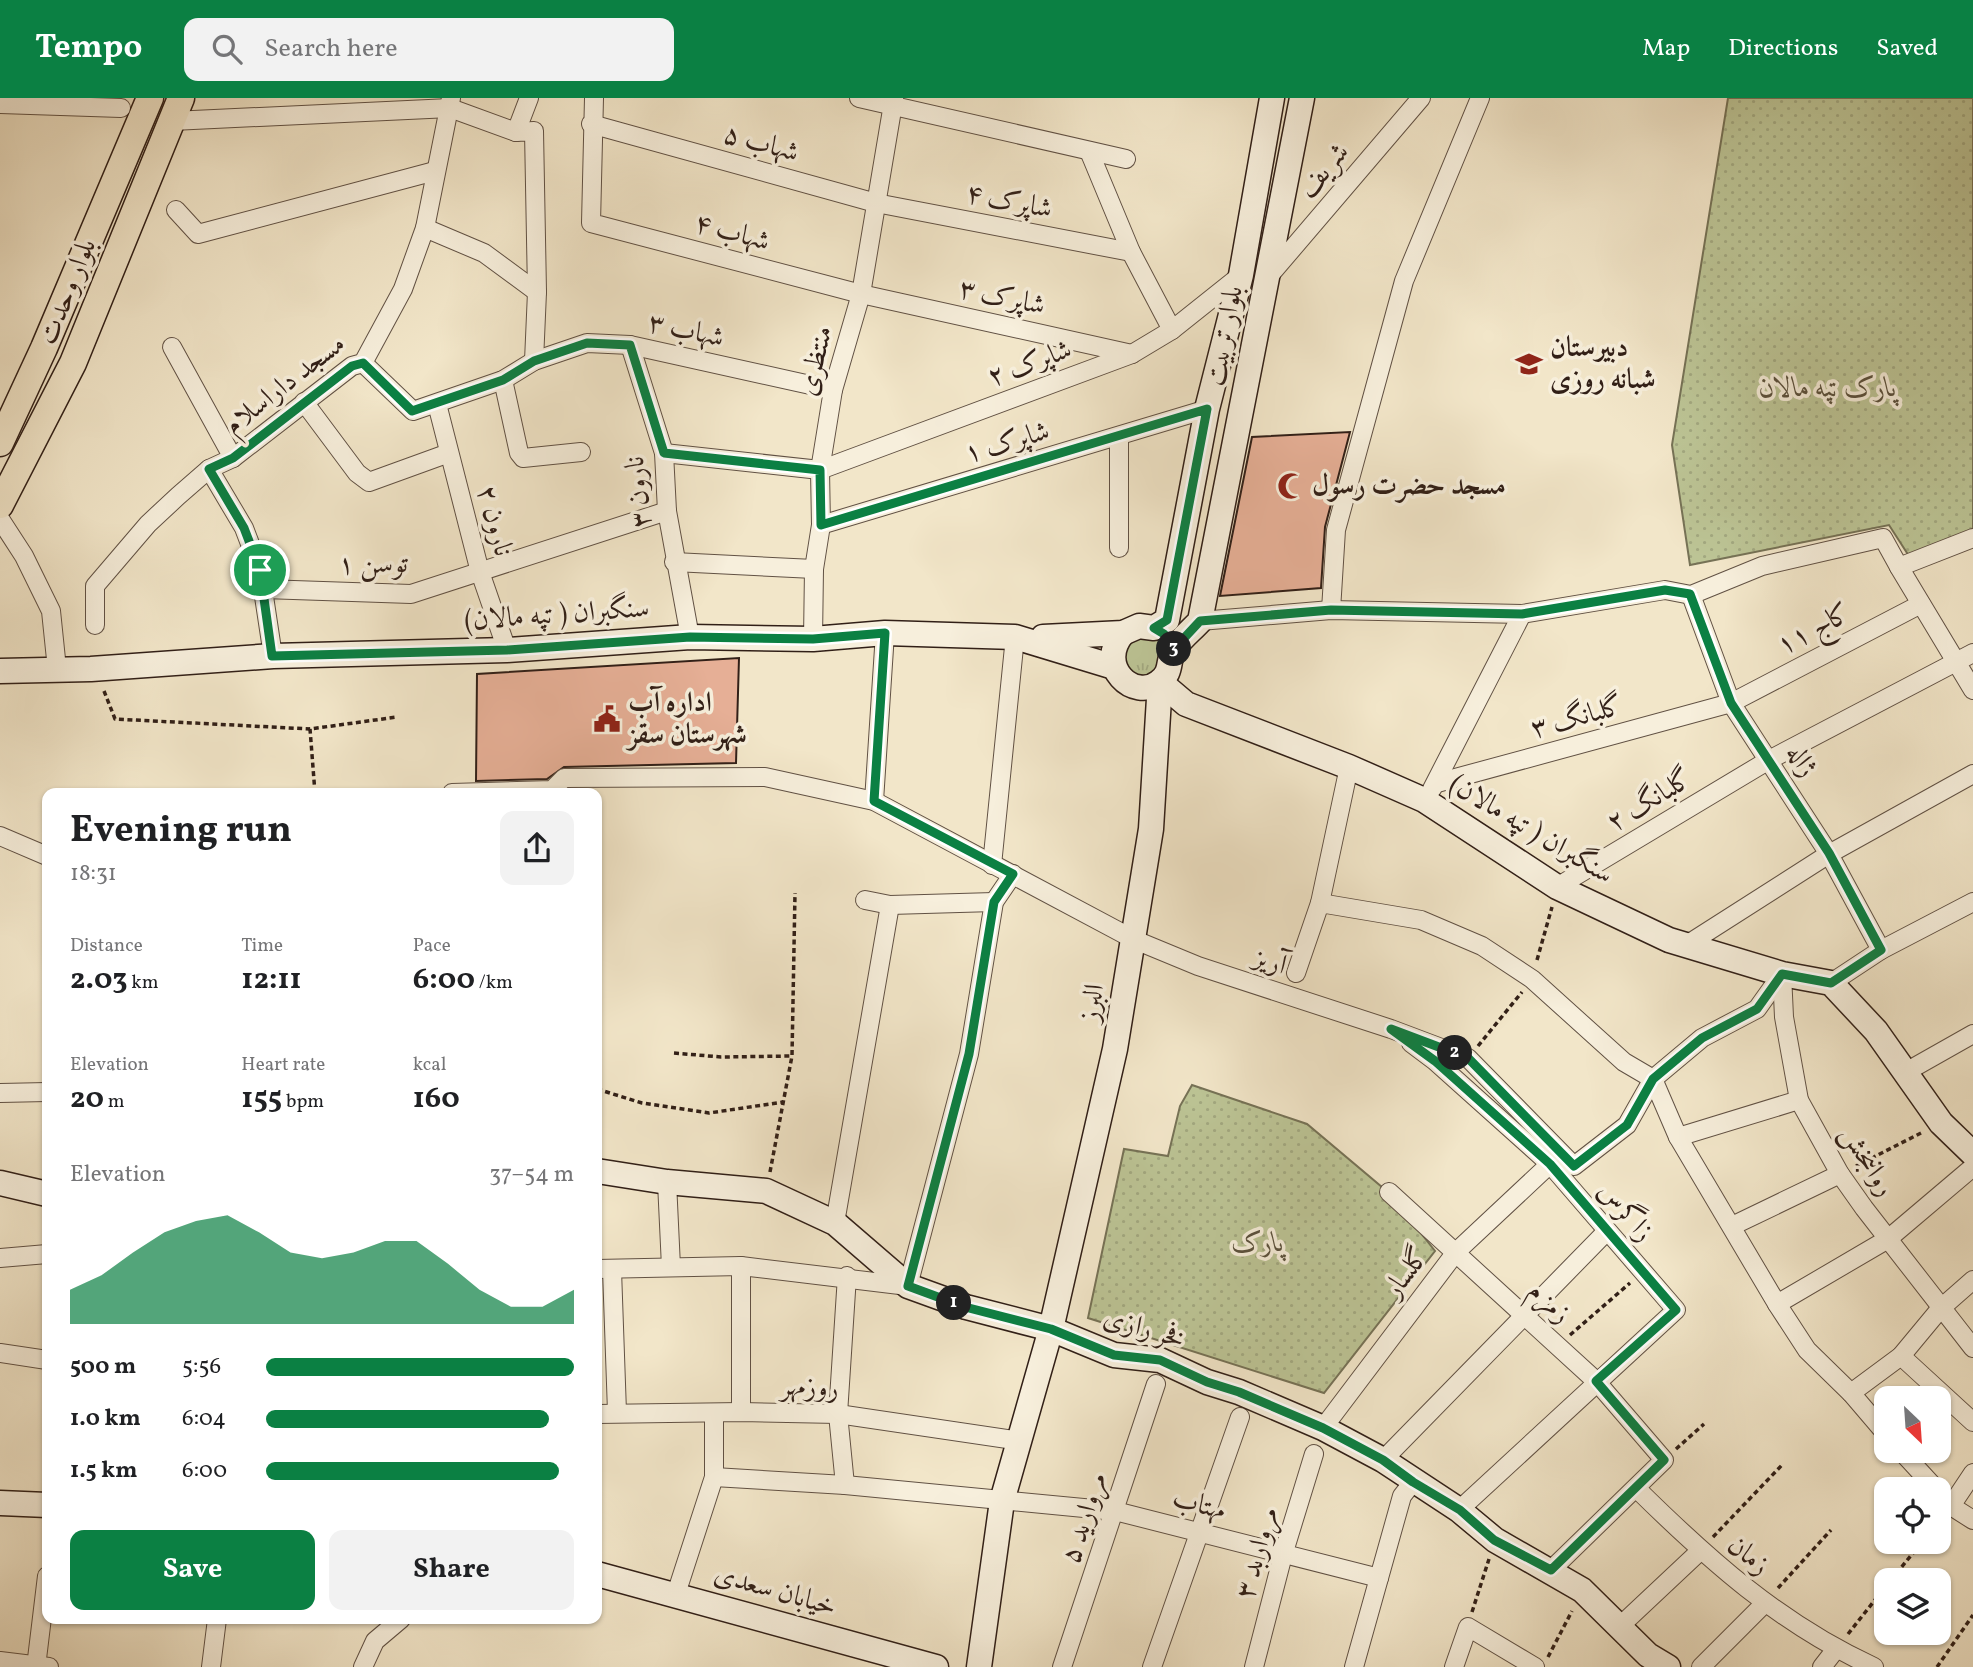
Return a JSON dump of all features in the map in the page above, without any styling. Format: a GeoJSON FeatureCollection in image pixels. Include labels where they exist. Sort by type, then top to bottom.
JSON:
{"type":"FeatureCollection","features":[{"type":"Feature","properties":{"kind":"main road","name":"بلوار وحدت"},"geometry":{"type":"LineString","coordinates":[[0,443],[49,336],[150,98]]}},
{"type":"Feature","properties":{"kind":"main road","name":"بلوار تربیت"},"geometry":{"type":"LineString","coordinates":[[1154,628],[1167,620],[1207,409],[1241,275],[1272,98]]}},
{"type":"Feature","properties":{"kind":"main road","name":"بلوار تربیت"},"geometry":{"type":"LineString","coordinates":[[1200,621],[1302,98]]}},
{"type":"Feature","properties":{"kind":"main road","name":"بلوار وحدت"},"geometry":{"type":"LineString","coordinates":[[0,505],[73,363],[176,110]]}},
{"type":"Feature","properties":{"kind":"main road"},"geometry":{"type":"LineString","coordinates":[[1173,650],[1200,621]]}},
{"type":"Feature","properties":{"kind":"main road"},"geometry":{"type":"LineString","coordinates":[[1015,637],[1123,633],[1139,626],[1154,628],[1164,634],[1173,650],[1171,668],[1160,682],[1151,687],[1130,685],[1114,667],[1112,652],[1123,633]]}},
{"type":"Feature","properties":{"kind":"main road","name":"سنگبران ( تپه مالان)"},"geometry":{"type":"LineString","coordinates":[[0,671],[272,656],[507,650],[690,637],[813,639],[885,633],[1015,637],[1114,667]]}},
{"type":"Feature","properties":{"kind":"main road","name":"سنگبران ( تپه مالان)"},"geometry":{"type":"LineString","coordinates":[[1160,682],[1186,704],[1349,767],[1431,791],[1557,887],[1685,946],[1782,974],[1831,983]]}},
{"type":"Feature","properties":{"kind":"main road","name":"البرز"},"geometry":{"type":"LineString","coordinates":[[979,1667],[1002,1501],[1051,1329],[1115,1049],[1135,940],[1151,829],[1160,682]]}},
{"type":"Feature","properties":{"kind":"main road"},"geometry":{"type":"LineString","coordinates":[[1831,983],[1876,1031],[1941,1123],[1973,1154]]}},
{"type":"Feature","properties":{"kind":"main road","name":"فخر رازی"},"geometry":{"type":"LineString","coordinates":[[602,1172],[667,1182],[766,1191],[835,1223],[908,1286],[965,1307],[1051,1329],[1114,1355],[1160,1360],[1207,1382],[1239,1392],[1323,1428],[1383,1460],[1413,1482],[1460,1510],[1494,1540],[1582,1590],[1653,1663]]}},
{"type":"Feature","properties":{"kind":"main road"},"geometry":{"type":"LineString","coordinates":[[0,1183],[42,1193]]}},
{"type":"Feature","properties":{"kind":"main road"},"geometry":{"type":"LineString","coordinates":[[0,1503],[42,1506]]}},
{"type":"Feature","properties":{"kind":"main road","name":"خیابان سعدی"},"geometry":{"type":"LineString","coordinates":[[602,1575],[936,1667]]}},
{"type":"Feature","properties":{"kind":"street"},"geometry":{"type":"LineString","coordinates":[[516,132],[529,98]]}},
{"type":"Feature","properties":{"kind":"street"},"geometry":{"type":"LineString","coordinates":[[591,124],[594,98]]}},
{"type":"Feature","properties":{"kind":"street"},"geometry":{"type":"LineString","coordinates":[[859,98],[893,102],[1126,159]]}},
{"type":"Feature","properties":{"kind":"street","name":"شریف"},"geometry":{"type":"LineString","coordinates":[[1267,279],[1421,98]]}},
{"type":"Feature","properties":{"kind":"street"},"geometry":{"type":"LineString","coordinates":[[1331,610],[1336,530],[1404,281],[1480,98]]}},
{"type":"Feature","properties":{"kind":"street"},"geometry":{"type":"LineString","coordinates":[[0,104],[59,102],[121,108]]}},
{"type":"Feature","properties":{"kind":"street","name":"منتظری"},"geometry":{"type":"LineString","coordinates":[[813,639],[814,569],[821,525],[820,470],[833,390],[861,294],[893,102]]}},
{"type":"Feature","properties":{"kind":"street"},"geometry":{"type":"LineString","coordinates":[[176,110],[450,103],[516,132],[534,131],[537,292],[534,361]]}},
{"type":"Feature","properties":{"kind":"street","name":"مسجد داراسلام"},"geometry":{"type":"LineString","coordinates":[[95,625],[94,586],[148,524],[209,469],[233,458],[304,401],[352,366],[363,363],[403,289],[425,228],[450,103]]}},
{"type":"Feature","properties":{"kind":"street","name":"شهاب ۵"},"geometry":{"type":"LineString","coordinates":[[591,124],[876,203]]}},
{"type":"Feature","properties":{"kind":"street","name":"شهاب ۴"},"geometry":{"type":"LineString","coordinates":[[591,124],[590,223],[861,294]]}},
{"type":"Feature","properties":{"kind":"street"},"geometry":{"type":"LineString","coordinates":[[1089,151],[1131,252],[1172,330]]}},
{"type":"Feature","properties":{"kind":"street"},"geometry":{"type":"LineString","coordinates":[[176,210],[198,234],[435,171]]}},
{"type":"Feature","properties":{"kind":"street","name":"شاپرک ۴"},"geometry":{"type":"LineString","coordinates":[[876,203],[1131,252]]}},
{"type":"Feature","properties":{"kind":"street"},"geometry":{"type":"LineString","coordinates":[[425,228],[484,253],[537,292]]}},
{"type":"Feature","properties":{"kind":"street","name":"شاپرک ۲"},"geometry":{"type":"LineString","coordinates":[[820,470],[1132,354],[1172,330],[1241,275]]}},
{"type":"Feature","properties":{"kind":"street","name":"شاپرک ۳"},"geometry":{"type":"LineString","coordinates":[[861,294],[1132,354]]}},
{"type":"Feature","properties":{"kind":"street","name":"شهاب ۳"},"geometry":{"type":"LineString","coordinates":[[363,363],[412,411],[503,380],[534,361],[587,343],[630,345],[833,390]]}},
{"type":"Feature","properties":{"kind":"street","name":"نارون ۳"},"geometry":{"type":"LineString","coordinates":[[630,345],[664,453],[667,511],[674,562],[690,637]]}},
{"type":"Feature","properties":{"kind":"street"},"geometry":{"type":"LineString","coordinates":[[172,347],[233,458]]}},
{"type":"Feature","properties":{"kind":"street"},"geometry":{"type":"LineString","coordinates":[[503,380],[519,453],[523,458],[582,452]]}},
{"type":"Feature","properties":{"kind":"street"},"geometry":{"type":"LineString","coordinates":[[304,401],[357,473],[369,482],[450,453]]}},
{"type":"Feature","properties":{"kind":"street","name":"نارون ۲"},"geometry":{"type":"LineString","coordinates":[[437,404],[480,572],[507,650]]}},
{"type":"Feature","properties":{"kind":"street","name":"شاپرک ۱"},"geometry":{"type":"LineString","coordinates":[[821,525],[1119,438],[1207,409]]}},
{"type":"Feature","properties":{"kind":"street"},"geometry":{"type":"LineString","coordinates":[[1119,438],[1119,548]]}},
{"type":"Feature","properties":{"kind":"street"},"geometry":{"type":"LineString","coordinates":[[664,453],[820,470]]}},
{"type":"Feature","properties":{"kind":"street"},"geometry":{"type":"LineString","coordinates":[[209,469],[244,528],[260,570],[272,656]]}},
{"type":"Feature","properties":{"kind":"street","name":"توسن ۱"},"geometry":{"type":"LineString","coordinates":[[264,589],[411,594],[667,511]]}},
{"type":"Feature","properties":{"kind":"street"},"geometry":{"type":"LineString","coordinates":[[0,519],[24,556],[51,611],[57,669]]}},
{"type":"Feature","properties":{"kind":"street"},"geometry":{"type":"LineString","coordinates":[[1200,621],[1331,610],[1522,614],[1665,590],[1690,594],[1762,566],[1883,538],[1973,690]]}},
{"type":"Feature","properties":{"kind":"street"},"geometry":{"type":"LineString","coordinates":[[1899,567],[1973,538]]}},
{"type":"Feature","properties":{"kind":"street"},"geometry":{"type":"LineString","coordinates":[[674,562],[814,569]]}},
{"type":"Feature","properties":{"kind":"street","name":"ژاله"},"geometry":{"type":"LineString","coordinates":[[1690,594],[1731,703],[1829,853],[1881,950]]}},
{"type":"Feature","properties":{"kind":"street","name":"کاج ۱۱"},"geometry":{"type":"LineString","coordinates":[[1731,703],[1921,604]]}},
{"type":"Feature","properties":{"kind":"street"},"geometry":{"type":"LineString","coordinates":[[1431,791],[1522,614]]}},
{"type":"Feature","properties":{"kind":"street"},"geometry":{"type":"LineString","coordinates":[[874,801],[885,633]]}},
{"type":"Feature","properties":{"kind":"street"},"geometry":{"type":"LineString","coordinates":[[992,865],[1015,637]]}},
{"type":"Feature","properties":{"kind":"street","name":"گلبانگ ۲"},"geometry":{"type":"LineString","coordinates":[[1557,887],[1769,760],[1973,653]]}},
{"type":"Feature","properties":{"kind":"street","name":"گلبانگ ۳"},"geometry":{"type":"LineString","coordinates":[[1431,791],[1731,703]]}},
{"type":"Feature","properties":{"kind":"street"},"geometry":{"type":"LineString","coordinates":[[1296,973],[1320,903],[1349,767]]}},
{"type":"Feature","properties":{"kind":"street"},"geometry":{"type":"LineString","coordinates":[[1685,946],[1829,853],[1973,774]]}},
{"type":"Feature","properties":{"kind":"street","name":"آریز"},"geometry":{"type":"LineString","coordinates":[[554,788],[564,778],[765,778],[874,801],[1135,940],[1198,966],[1391,1029]]}},
{"type":"Feature","properties":{"kind":"street"},"geometry":{"type":"LineString","coordinates":[[0,835],[42,854]]}},
{"type":"Feature","properties":{"kind":"street"},"geometry":{"type":"LineString","coordinates":[[617,1412],[604,1269],[741,1266],[847,1276],[908,1286],[969,1054],[994,902],[1013,874]]}},
{"type":"Feature","properties":{"kind":"street"},"geometry":{"type":"LineString","coordinates":[[864,900],[890,905],[994,902]]}},
{"type":"Feature","properties":{"kind":"street"},"geometry":{"type":"LineString","coordinates":[[1831,983],[1881,950],[1973,902]]}},
{"type":"Feature","properties":{"kind":"street"},"geometry":{"type":"LineString","coordinates":[[1320,903],[1421,920],[1482,946],[1532,979],[1624,1062],[1653,1079],[1678,1137],[1777,1304],[1807,1350],[1874,1420]]}},
{"type":"Feature","properties":{"kind":"street"},"geometry":{"type":"LineString","coordinates":[[835,1223],[890,905]]}},
{"type":"Feature","properties":{"kind":"street"},"geometry":{"type":"LineString","coordinates":[[1653,1079],[1702,1038],[1757,1009],[1782,974]]}},
{"type":"Feature","properties":{"kind":"street","name":"روانبخش"},"geometry":{"type":"LineString","coordinates":[[1782,974],[1784,1017],[1799,1100],[1840,1174],[1940,1309],[1973,1348]]}},
{"type":"Feature","properties":{"kind":"street","name":"زاگرس"},"geometry":{"type":"LineString","coordinates":[[1391,1029],[1468,1058],[1574,1166],[1627,1125],[1653,1079]]}},
{"type":"Feature","properties":{"kind":"street","name":"زاگرس"},"geometry":{"type":"LineString","coordinates":[[1391,1029],[1435,1061],[1550,1164],[1676,1310],[1596,1381]]}},
{"type":"Feature","properties":{"kind":"street"},"geometry":{"type":"LineString","coordinates":[[1904,1073],[1973,1034]]}},
{"type":"Feature","properties":{"kind":"street"},"geometry":{"type":"LineString","coordinates":[[0,1093],[42,1093]]}},
{"type":"Feature","properties":{"kind":"street"},"geometry":{"type":"LineString","coordinates":[[1678,1137],[1799,1100]]}},
{"type":"Feature","properties":{"kind":"street","name":"گلسار"},"geometry":{"type":"LineString","coordinates":[[1323,1428],[1456,1252],[1550,1164]]}},
{"type":"Feature","properties":{"kind":"street"},"geometry":{"type":"LineString","coordinates":[[1777,1304],[1888,1239],[1973,1167]]}},
{"type":"Feature","properties":{"kind":"street"},"geometry":{"type":"LineString","coordinates":[[1732,1226],[1840,1174]]}},
{"type":"Feature","properties":{"kind":"street"},"geometry":{"type":"LineString","coordinates":[[667,1182],[670,1267]]}},
{"type":"Feature","properties":{"kind":"street","name":"زمزم"},"geometry":{"type":"LineString","coordinates":[[1389,1192],[1596,1381],[1664,1460]]}},
{"type":"Feature","properties":{"kind":"street"},"geometry":{"type":"LineString","coordinates":[[1383,1460],[1606,1232]]}},
{"type":"Feature","properties":{"kind":"street"},"geometry":{"type":"LineString","coordinates":[[0,1258],[42,1254]]}},
{"type":"Feature","properties":{"kind":"street"},"geometry":{"type":"LineString","coordinates":[[741,1266],[741,1412]]}},
{"type":"Feature","properties":{"kind":"street"},"geometry":{"type":"LineString","coordinates":[[845,1485],[838,1414],[847,1276]]}},
{"type":"Feature","properties":{"kind":"street"},"geometry":{"type":"LineString","coordinates":[[1851,1393],[1901,1356],[1940,1309],[1973,1280]]}},
{"type":"Feature","properties":{"kind":"street"},"geometry":{"type":"LineString","coordinates":[[0,1353],[42,1359]]}},
{"type":"Feature","properties":{"kind":"street"},"geometry":{"type":"LineString","coordinates":[[1901,1356],[1973,1422]]}},
{"type":"Feature","properties":{"kind":"street"},"geometry":{"type":"LineString","coordinates":[[1460,1510],[1596,1381]]}},
{"type":"Feature","properties":{"kind":"street","name":"مروارید ۵"},"geometry":{"type":"LineString","coordinates":[[1062,1667],[1156,1384]]}},
{"type":"Feature","properties":{"kind":"street"},"geometry":{"type":"LineString","coordinates":[[676,1594],[714,1477],[714,1413]]}},
{"type":"Feature","properties":{"kind":"street","name":"روزمهر"},"geometry":{"type":"LineString","coordinates":[[602,1414],[838,1414],[1020,1441]]}},
{"type":"Feature","properties":{"kind":"street"},"geometry":{"type":"LineString","coordinates":[[1152,1667],[1240,1417]]}},
{"type":"Feature","properties":{"kind":"street","name":"مرواربد ۳"},"geometry":{"type":"LineString","coordinates":[[1254,1667],[1283,1555],[1314,1454]]}},
{"type":"Feature","properties":{"kind":"street"},"geometry":{"type":"LineString","coordinates":[[1551,1570],[1664,1460]]}},
{"type":"Feature","properties":{"kind":"street"},"geometry":{"type":"LineString","coordinates":[[1912,1463],[1925,1477]]}},
{"type":"Feature","properties":{"kind":"street"},"geometry":{"type":"LineString","coordinates":[[1951,1489],[1973,1473]]}},
{"type":"Feature","properties":{"kind":"street","name":"مهتاب"},"geometry":{"type":"LineString","coordinates":[[714,1477],[845,1485],[1115,1511],[1379,1578]]}},
{"type":"Feature","properties":{"kind":"street"},"geometry":{"type":"LineString","coordinates":[[1354,1667],[1402,1496],[1413,1482]]}},
{"type":"Feature","properties":{"kind":"street","name":"زمان"},"geometry":{"type":"LineString","coordinates":[[1636,1488],[1700,1551],[1765,1603],[1836,1650],[1874,1667]]}},
{"type":"Feature","properties":{"kind":"street"},"geometry":{"type":"LineString","coordinates":[[1951,1503],[1973,1520]]}},
{"type":"Feature","properties":{"kind":"street"},"geometry":{"type":"LineString","coordinates":[[1618,1628],[1700,1551]]}},
{"type":"Feature","properties":{"kind":"street"},"geometry":{"type":"LineString","coordinates":[[1701,1667],[1765,1603]]}},
{"type":"Feature","properties":{"kind":"street"},"geometry":{"type":"LineString","coordinates":[[0,1661],[40,1666],[43,1624]]}},
{"type":"Feature","properties":{"kind":"street"},"geometry":{"type":"LineString","coordinates":[[211,1667],[216,1624]]}},
{"type":"Feature","properties":{"kind":"street"},"geometry":{"type":"LineString","coordinates":[[363,1667],[375,1642],[395,1624]]}},
{"type":"Feature","properties":{"kind":"street"},"geometry":{"type":"LineString","coordinates":[[1454,1667],[1468,1627],[1535,1667]]}},
{"type":"Feature","properties":{"kind":"street"},"geometry":{"type":"LineString","coordinates":[[1822,1667],[1836,1650]]}},
{"type":"Feature","properties":{"kind":"path"},"geometry":{"type":"LineString","coordinates":[[102,685],[115,719],[310,729],[397,717]]}},
{"type":"Feature","properties":{"kind":"path"},"geometry":{"type":"LineString","coordinates":[[310,729],[315,788]]}},
{"type":"Feature","properties":{"kind":"path"},"geometry":{"type":"LineString","coordinates":[[766,1191],[792,1056],[795,893]]}},
{"type":"Feature","properties":{"kind":"path"},"geometry":{"type":"LineString","coordinates":[[674,1053],[721,1057],[792,1056]]}},
{"type":"Feature","properties":{"kind":"path"},"geometry":{"type":"LineString","coordinates":[[602,1090],[642,1103],[709,1113],[784,1102]]}},
{"type":"Feature","properties":{"kind":"path"},"geometry":{"type":"LineString","coordinates":[[1840,1174],[1941,1123]]}},
{"type":"Feature","properties":{"kind":"path"},"geometry":{"type":"LineString","coordinates":[[1557,1346],[1643,1272]]}},
{"type":"Feature","properties":{"kind":"path"},"geometry":{"type":"LineString","coordinates":[[1664,1460],[1704,1424]]}},
{"type":"Feature","properties":{"kind":"path"},"geometry":{"type":"LineString","coordinates":[[1700,1551],[1782,1465]]}},
{"type":"Feature","properties":{"kind":"path"},"geometry":{"type":"LineString","coordinates":[[1765,1603],[1831,1530]]}},
{"type":"Feature","properties":{"kind":"path"},"geometry":{"type":"LineString","coordinates":[[1468,1627],[1494,1540]]}},
{"type":"Feature","properties":{"kind":"path"},"geometry":{"type":"LineString","coordinates":[[1901,1568],[1912,1554]]}},
{"type":"Feature","properties":{"kind":"path"},"geometry":{"type":"LineString","coordinates":[[1543,1667],[1582,1590]]}},
{"type":"Feature","properties":{"kind":"path"},"geometry":{"type":"LineString","coordinates":[[1836,1650],[1874,1601]]}},
{"type":"Feature","properties":{"kind":"path"},"geometry":{"type":"LineString","coordinates":[[1937,1667],[1973,1615]]}},
{"type":"Feature","properties":{"kind":"green space","name":"پارک تپه مالان"},"geometry":{"type":"Polygon","coordinates":[[[1728,98],[1973,98],[1973,532],[1909,556],[1889,525],[1690,565],[1672,445],[1728,98]]]}},
{"type":"Feature","properties":{"kind":"green space"},"geometry":{"type":"Polygon","coordinates":[[[1164,634],[1170,641],[1174,659],[1130,685],[1115,642],[1164,634]]]}},
{"type":"Feature","properties":{"kind":"green space","name":"پارک"},"geometry":{"type":"Polygon","coordinates":[[[1192,1085],[1307,1124],[1389,1193],[1435,1251],[1324,1393],[1088,1318],[1124,1149],[1168,1156],[1180,1106],[1192,1085]]]}},
{"type":"Feature","properties":{"kind":"building","name":"مسجد حضرت رسول"},"geometry":{"type":"Polygon","coordinates":[[[1350,432],[1325,527],[1321,588],[1220,596],[1252,437],[1350,432]]]}},
{"type":"Feature","properties":{"kind":"building","name":"اداره آب شهرستان سقز"},"geometry":{"type":"Polygon","coordinates":[[[739,658],[736,763],[564,767],[547,779],[476,781],[477,674],[739,658]]]}},
{"type":"Feature","properties":{"kind":"place","name":"دبیرستان شبانه روزی"},"geometry":{"type":"Point","coordinates":[1529,364]}},
{"type":"Feature","properties":{"kind":"place","name":"مسجد حضرت رسول"},"geometry":{"type":"Point","coordinates":[1291,486]}},
{"type":"Feature","properties":{"kind":"place","name":"اداره آب شهرستان سقز"},"geometry":{"type":"Point","coordinates":[607,719]}},
{"type":"Feature","properties":{"kind":"route"},"geometry":{"type":"LineString","coordinates":[[587,343],[630,345],[664,453],[820,470],[821,525],[1119,438],[1207,409],[1179,569],[1167,620],[1154,628],[1164,634],[1173,650],[1200,621],[1331,610],[1444,610],[1522,614],[1665,590],[1690,594],[1731,703],[1829,853],[1881,950],[1831,983],[1782,974],[1757,1009],[1702,1038],[1653,1079],[1627,1125],[1574,1166],[1468,1058],[1391,1029],[1435,1061],[1550,1164],[1676,1310],[1596,1381],[1664,1460],[1551,1570],[1494,1540],[1460,1510],[1413,1482],[1383,1460],[1323,1428],[1239,1392],[1207,1382],[1160,1360],[1114,1355],[1051,1329],[965,1307],[908,1286],[969,1054],[994,902],[1013,874],[874,801],[885,633],[842,638],[690,637],[507,650],[272,656],[260,570],[244,528],[209,469],[233,458],[304,401],[352,366],[363,363],[412,411],[503,380],[534,361],[587,343]]}}]}
